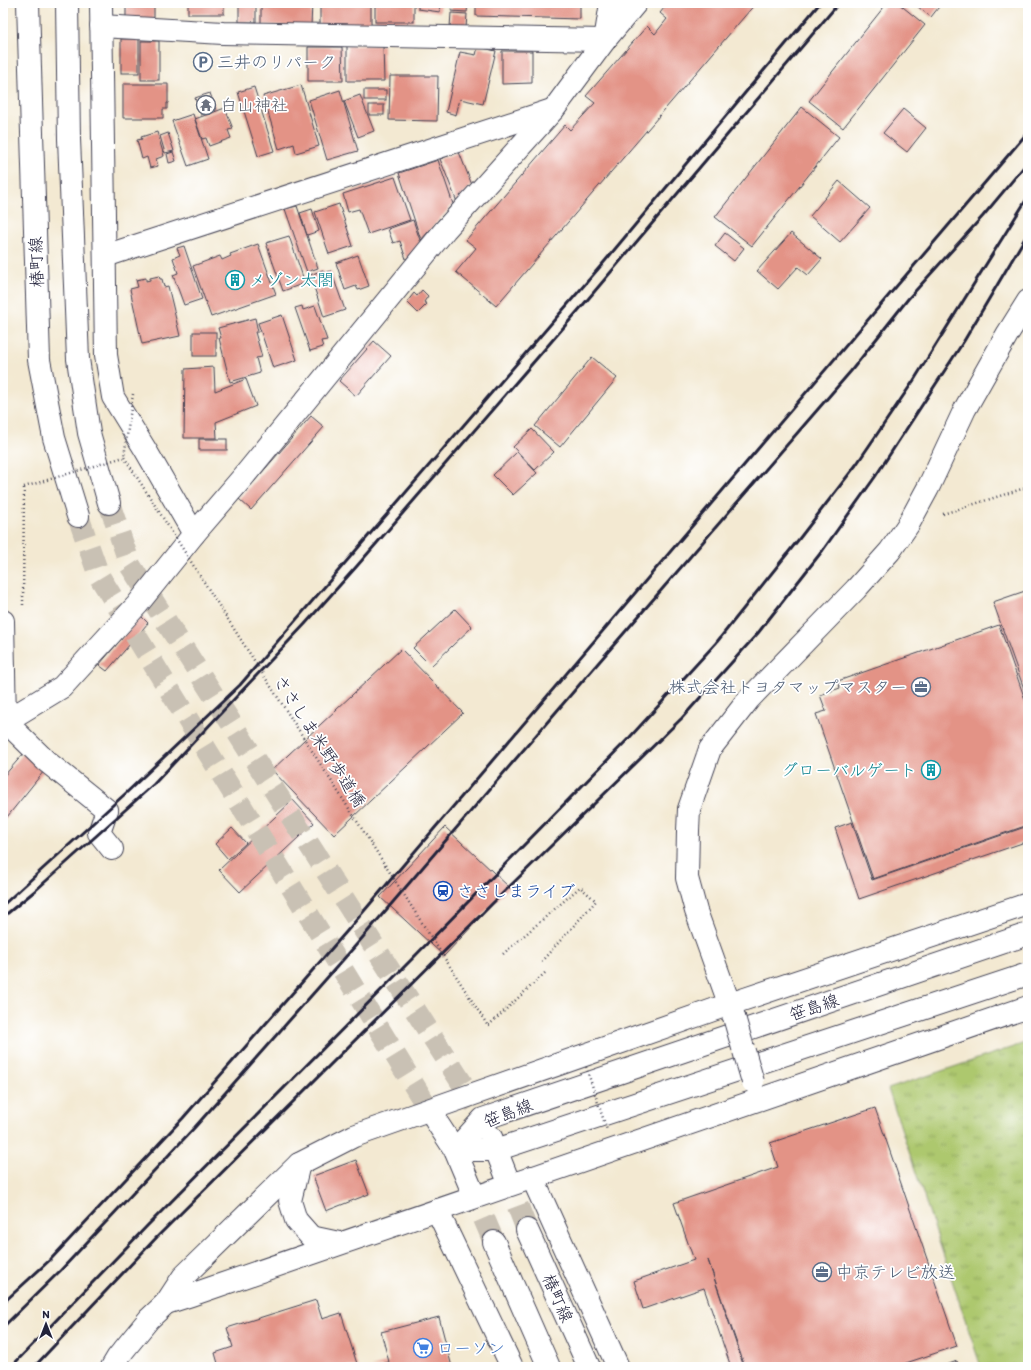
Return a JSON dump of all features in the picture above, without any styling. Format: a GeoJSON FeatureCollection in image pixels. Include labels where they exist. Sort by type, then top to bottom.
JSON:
{"type":"FeatureCollection","features":[{"type":"Feature","properties":{"kind":"street","name":"椿町線"},"geometry":{"type":"LineString","coordinates":[[28,3],[38,360],[54,438],[78,516]]}},
{"type":"Feature","properties":{"kind":"street"},"geometry":{"type":"LineString","coordinates":[[67,3],[69,139],[78,359],[89,433],[109,503]]}},
{"type":"Feature","properties":{"kind":"street"},"geometry":{"type":"LineString","coordinates":[[102,3],[106,355],[113,397],[194,534]]}},
{"type":"Feature","properties":{"kind":"street"},"geometry":{"type":"LineString","coordinates":[[605,40],[612,3]]}},
{"type":"Feature","properties":{"kind":"street"},"geometry":{"type":"LineString","coordinates":[[4,722],[62,687],[137,605],[445,230],[554,109],[605,40],[636,3]]}},
{"type":"Feature","properties":{"kind":"street"},"geometry":{"type":"LineString","coordinates":[[102,26],[223,33],[605,40]]}},
{"type":"Feature","properties":{"kind":"street"},"geometry":{"type":"LineString","coordinates":[[105,256],[554,109]]}},
{"type":"Feature","properties":{"kind":"street"},"geometry":{"type":"LineString","coordinates":[[756,1090],[732,1010],[696,911],[687,878],[689,809],[710,749],[749,699],[856,589],[890,551],[908,525],[928,488],[965,409],[1028,301]]}},
{"type":"Feature","properties":{"kind":"street"},"geometry":{"type":"LineString","coordinates":[[3,621],[4,722],[46,762],[107,810],[99,833],[112,849]]}},
{"type":"Feature","properties":{"kind":"street"},"geometry":{"type":"LineString","coordinates":[[112,1367],[131,1341],[166,1302],[183,1277],[299,1164],[354,1136],[732,1010],[1028,904]]}},
{"type":"Feature","properties":{"kind":"street","name":"笹島線"},"geometry":{"type":"LineString","coordinates":[[454,1150],[479,1112],[1028,934]]}},
{"type":"Feature","properties":{"kind":"street","name":"笹島線"},"geometry":{"type":"LineString","coordinates":[[454,1150],[496,1150],[1028,974]]}},
{"type":"Feature","properties":{"kind":"street"},"geometry":{"type":"LineString","coordinates":[[166,1302],[191,1295],[532,1177],[756,1090],[1028,1007]]}},
{"type":"Feature","properties":{"kind":"street"},"geometry":{"type":"LineString","coordinates":[[479,1112],[506,1175]]}},
{"type":"Feature","properties":{"kind":"street"},"geometry":{"type":"LineString","coordinates":[[436,1120],[454,1150],[471,1188]]}},
{"type":"Feature","properties":{"kind":"street"},"geometry":{"type":"LineString","coordinates":[[299,1164],[290,1201],[296,1220],[311,1237],[340,1243]]}},
{"type":"Feature","properties":{"kind":"street"},"geometry":{"type":"LineString","coordinates":[[532,1177],[618,1367]]}},
{"type":"Feature","properties":{"kind":"street"},"geometry":{"type":"LineString","coordinates":[[437,1210],[512,1367]]}},
{"type":"Feature","properties":{"kind":"street","name":"椿町線"},"geometry":{"type":"LineString","coordinates":[[527,1230],[589,1367]]}},
{"type":"Feature","properties":{"kind":"street"},"geometry":{"type":"LineString","coordinates":[[494,1242],[549,1367]]}},
{"type":"Feature","properties":{"kind":"path"},"geometry":{"type":"LineString","coordinates":[[24,610],[24,487],[124,457],[133,394]]}},
{"type":"Feature","properties":{"kind":"path","name":"ささしま米野歩道橋"},"geometry":{"type":"LineString","coordinates":[[124,457],[488,1026],[546,972]]}},
{"type":"Feature","properties":{"kind":"path"},"geometry":{"type":"LineString","coordinates":[[908,525],[1028,488]]}},
{"type":"Feature","properties":{"kind":"path"},"geometry":{"type":"LineString","coordinates":[[503,954],[580,887],[596,901],[540,963]]}},
{"type":"Feature","properties":{"kind":"path"},"geometry":{"type":"LineString","coordinates":[[586,1067],[607,1130]]}},
{"type":"Feature","properties":{"kind":"green space"},"geometry":{"type":"Polygon","coordinates":[[[1028,1042],[1028,1367],[981,1367],[888,1089],[1028,1042]]]}},
{"type":"Feature","properties":{"kind":"building"},"geometry":{"type":"Polygon","coordinates":[[[126,3],[154,3],[154,21],[126,21],[126,3]]]}},
{"type":"Feature","properties":{"kind":"building"},"geometry":{"type":"Polygon","coordinates":[[[188,3],[224,3],[224,14],[188,14],[188,3]]]}},
{"type":"Feature","properties":{"kind":"building"},"geometry":{"type":"Polygon","coordinates":[[[239,3],[256,3],[256,22],[239,22],[239,3]]]}},
{"type":"Feature","properties":{"kind":"building"},"geometry":{"type":"Polygon","coordinates":[[[261,3],[312,3],[311,26],[261,25],[261,3]]]}},
{"type":"Feature","properties":{"kind":"building"},"geometry":{"type":"Polygon","coordinates":[[[320,3],[371,3],[371,26],[320,26],[320,3]]]}},
{"type":"Feature","properties":{"kind":"building"},"geometry":{"type":"Polygon","coordinates":[[[375,3],[414,3],[414,22],[375,22],[375,3]]]}},
{"type":"Feature","properties":{"kind":"building"},"geometry":{"type":"Polygon","coordinates":[[[418,3],[441,3],[440,12],[418,9],[418,3]]]}},
{"type":"Feature","properties":{"kind":"building"},"geometry":{"type":"Polygon","coordinates":[[[452,3],[468,3],[467,12],[451,11],[452,3]]]}},
{"type":"Feature","properties":{"kind":"building"},"geometry":{"type":"Polygon","coordinates":[[[476,3],[580,3],[580,19],[476,16],[476,3]]]}},
{"type":"Feature","properties":{"kind":"building"},"geometry":{"type":"Polygon","coordinates":[[[668,3],[756,3],[496,306],[456,272],[476,248],[466,240],[565,125],[570,130],[595,103],[586,96],[647,26],[655,34],[667,19],[660,13],[668,3]]]}},
{"type":"Feature","properties":{"kind":"building"},"geometry":{"type":"Polygon","coordinates":[[[887,3],[898,3],[925,25],[843,128],[809,101],[887,3]]]}},
{"type":"Feature","properties":{"kind":"building"},"geometry":{"type":"Polygon","coordinates":[[[913,3],[942,3],[931,17],[913,3]]]}},
{"type":"Feature","properties":{"kind":"building"},"geometry":{"type":"Polygon","coordinates":[[[451,13],[467,14],[466,28],[450,27],[451,13]]]}},
{"type":"Feature","properties":{"kind":"building"},"geometry":{"type":"Polygon","coordinates":[[[121,39],[139,39],[139,73],[121,73],[121,39]]]}},
{"type":"Feature","properties":{"kind":"building"},"geometry":{"type":"Polygon","coordinates":[[[141,41],[159,41],[159,80],[141,80],[141,41]]]}},
{"type":"Feature","properties":{"kind":"building"},"geometry":{"type":"Polygon","coordinates":[[[383,45],[384,81],[347,81],[347,46],[383,45]]]}},
{"type":"Feature","properties":{"kind":"building"},"geometry":{"type":"Polygon","coordinates":[[[308,47],[342,47],[343,81],[308,81],[308,47]]]}},
{"type":"Feature","properties":{"kind":"building"},"geometry":{"type":"Polygon","coordinates":[[[478,47],[496,51],[483,104],[460,99],[456,115],[446,112],[460,52],[476,55],[478,47]]]}},
{"type":"Feature","properties":{"kind":"building"},"geometry":{"type":"Polygon","coordinates":[[[502,51],[532,51],[532,83],[502,84],[502,51]]]}},
{"type":"Feature","properties":{"kind":"building"},"geometry":{"type":"Polygon","coordinates":[[[390,76],[438,76],[437,121],[389,120],[390,76]]]}},
{"type":"Feature","properties":{"kind":"building"},"geometry":{"type":"Polygon","coordinates":[[[123,84],[168,84],[168,103],[167,109],[163,109],[163,118],[123,118],[123,84]]]}},
{"type":"Feature","properties":{"kind":"building"},"geometry":{"type":"Polygon","coordinates":[[[301,85],[319,146],[296,153],[294,144],[279,149],[263,96],[301,85]]]}},
{"type":"Feature","properties":{"kind":"building"},"geometry":{"type":"Polygon","coordinates":[[[254,87],[274,151],[258,156],[238,92],[254,87]]]}},
{"type":"Feature","properties":{"kind":"building"},"geometry":{"type":"Polygon","coordinates":[[[340,90],[358,151],[327,160],[309,100],[340,90]]]}},
{"type":"Feature","properties":{"kind":"building"},"geometry":{"type":"Polygon","coordinates":[[[364,90],[386,90],[386,100],[364,100],[364,90]]]}},
{"type":"Feature","properties":{"kind":"building"},"geometry":{"type":"Polygon","coordinates":[[[210,93],[216,110],[201,115],[195,98],[210,93]]]}},
{"type":"Feature","properties":{"kind":"building"},"geometry":{"type":"Polygon","coordinates":[[[360,95],[374,131],[358,137],[344,101],[360,95]]]}},
{"type":"Feature","properties":{"kind":"building"},"geometry":{"type":"Polygon","coordinates":[[[369,105],[384,105],[384,115],[369,115],[369,105]]]}},
{"type":"Feature","properties":{"kind":"building"},"geometry":{"type":"Polygon","coordinates":[[[802,107],[839,137],[752,246],[715,217],[802,107]]]}},
{"type":"Feature","properties":{"kind":"building"},"geometry":{"type":"Polygon","coordinates":[[[225,108],[233,129],[228,130],[231,138],[209,146],[206,138],[202,139],[195,119],[225,108]]]}},
{"type":"Feature","properties":{"kind":"building"},"geometry":{"type":"Polygon","coordinates":[[[903,109],[926,128],[907,152],[883,133],[903,109]]]}},
{"type":"Feature","properties":{"kind":"building"},"geometry":{"type":"Polygon","coordinates":[[[193,114],[208,159],[188,166],[172,121],[193,114]]]}},
{"type":"Feature","properties":{"kind":"building"},"geometry":{"type":"Polygon","coordinates":[[[157,132],[164,156],[156,159],[158,166],[150,168],[147,157],[142,159],[137,140],[142,139],[141,137],[157,132]]]}},
{"type":"Feature","properties":{"kind":"building"},"geometry":{"type":"Polygon","coordinates":[[[168,133],[174,151],[165,153],[160,136],[168,133]]]}},
{"type":"Feature","properties":{"kind":"building"},"geometry":{"type":"Polygon","coordinates":[[[173,152],[176,161],[169,163],[167,154],[173,152]]]}},
{"type":"Feature","properties":{"kind":"building"},"geometry":{"type":"Polygon","coordinates":[[[459,152],[472,185],[457,202],[440,159],[459,152]]]}},
{"type":"Feature","properties":{"kind":"building"},"geometry":{"type":"Polygon","coordinates":[[[438,160],[453,204],[421,240],[399,173],[438,160]]]}},
{"type":"Feature","properties":{"kind":"building"},"geometry":{"type":"Polygon","coordinates":[[[395,177],[410,220],[368,234],[359,209],[348,212],[343,194],[395,177]]]}},
{"type":"Feature","properties":{"kind":"building"},"geometry":{"type":"Polygon","coordinates":[[[839,181],[870,208],[840,242],[810,216],[839,181]]]}},
{"type":"Feature","properties":{"kind":"building"},"geometry":{"type":"Polygon","coordinates":[[[339,204],[353,246],[329,254],[315,212],[339,204]]]}},
{"type":"Feature","properties":{"kind":"building"},"geometry":{"type":"Polygon","coordinates":[[[297,206],[318,268],[307,272],[285,209],[297,206]]]}},
{"type":"Feature","properties":{"kind":"building"},"geometry":{"type":"Polygon","coordinates":[[[312,209],[319,231],[307,235],[300,213],[312,209]]]}},
{"type":"Feature","properties":{"kind":"building"},"geometry":{"type":"Polygon","coordinates":[[[413,220],[421,243],[406,259],[400,241],[393,243],[388,229],[413,220]]]}},
{"type":"Feature","properties":{"kind":"building"},"geometry":{"type":"Polygon","coordinates":[[[725,233],[744,248],[734,261],[715,246],[725,233]]]}},
{"type":"Feature","properties":{"kind":"building"},"geometry":{"type":"Polygon","coordinates":[[[791,233],[822,259],[808,275],[798,267],[778,289],[757,271],[791,233]]]}},
{"type":"Feature","properties":{"kind":"building"},"geometry":{"type":"Polygon","coordinates":[[[289,236],[305,283],[283,291],[266,243],[289,236]]]}},
{"type":"Feature","properties":{"kind":"building","name":"メゾン太閤"},"geometry":{"type":"Polygon","coordinates":[[[258,244],[276,294],[211,317],[193,266],[220,256],[222,260],[231,256],[230,254],[258,244]]]}},
{"type":"Feature","properties":{"kind":"building"},"geometry":{"type":"Polygon","coordinates":[[[184,246],[202,299],[184,305],[173,275],[178,273],[173,258],[180,255],[177,248],[184,246]]]}},
{"type":"Feature","properties":{"kind":"building"},"geometry":{"type":"Polygon","coordinates":[[[358,255],[369,286],[358,290],[356,286],[345,290],[336,263],[358,255]]]}},
{"type":"Feature","properties":{"kind":"building"},"geometry":{"type":"Polygon","coordinates":[[[323,270],[324,273],[331,271],[345,310],[324,317],[310,275],[323,270]]]}},
{"type":"Feature","properties":{"kind":"building"},"geometry":{"type":"Polygon","coordinates":[[[159,276],[160,279],[162,279],[164,287],[168,286],[180,336],[142,344],[130,289],[138,287],[136,280],[146,278],[146,281],[150,280],[150,278],[159,276]]]}},
{"type":"Feature","properties":{"kind":"building"},"geometry":{"type":"Polygon","coordinates":[[[422,290],[428,296],[424,302],[427,304],[418,313],[407,302],[414,293],[417,296],[422,290]]]}},
{"type":"Feature","properties":{"kind":"building"},"geometry":{"type":"Polygon","coordinates":[[[302,306],[303,310],[315,306],[327,340],[321,341],[323,347],[310,351],[295,308],[302,306]]]}},
{"type":"Feature","properties":{"kind":"building"},"geometry":{"type":"Polygon","coordinates":[[[282,315],[297,360],[273,368],[258,323],[282,315]]]}},
{"type":"Feature","properties":{"kind":"building"},"geometry":{"type":"Polygon","coordinates":[[[255,318],[258,332],[255,332],[262,357],[256,358],[260,373],[230,382],[218,328],[255,318]]]}},
{"type":"Feature","properties":{"kind":"building"},"geometry":{"type":"Polygon","coordinates":[[[193,332],[216,332],[216,356],[193,356],[193,332]]]}},
{"type":"Feature","properties":{"kind":"building"},"geometry":{"type":"Polygon","coordinates":[[[374,341],[391,356],[356,396],[339,381],[374,341]]]}},
{"type":"Feature","properties":{"kind":"building"},"geometry":{"type":"Polygon","coordinates":[[[592,357],[617,378],[560,447],[535,426],[592,357]]]}},
{"type":"Feature","properties":{"kind":"building"},"geometry":{"type":"Polygon","coordinates":[[[214,367],[215,391],[246,379],[256,406],[216,422],[217,438],[184,438],[185,369],[214,367]]]}},
{"type":"Feature","properties":{"kind":"building"},"geometry":{"type":"Polygon","coordinates":[[[311,416],[324,427],[251,510],[239,499],[311,416]]]}},
{"type":"Feature","properties":{"kind":"building"},"geometry":{"type":"Polygon","coordinates":[[[532,429],[554,452],[535,470],[513,447],[532,429]]]}},
{"type":"Feature","properties":{"kind":"building"},"geometry":{"type":"Polygon","coordinates":[[[199,439],[227,439],[227,450],[199,450],[199,439]]]}},
{"type":"Feature","properties":{"kind":"building"},"geometry":{"type":"Polygon","coordinates":[[[517,452],[537,473],[513,495],[493,475],[517,452]]]}},
{"type":"Feature","properties":{"kind":"building"},"geometry":{"type":"Polygon","coordinates":[[[1028,590],[1028,700],[993,602],[1028,590]]]}},
{"type":"Feature","properties":{"kind":"building"},"geometry":{"type":"Polygon","coordinates":[[[455,609],[472,627],[431,666],[413,648],[455,609]]]}},
{"type":"Feature","properties":{"kind":"building"},"geometry":{"type":"Polygon","coordinates":[[[141,616],[148,623],[107,671],[99,665],[141,616]]]}},
{"type":"Feature","properties":{"kind":"building","name":"グローバルゲート"},"geometry":{"type":"Polygon","coordinates":[[[999,625],[1028,708],[1028,825],[873,879],[816,714],[826,711],[820,695],[840,688],[838,681],[999,625]]]}},
{"type":"Feature","properties":{"kind":"building"},"geometry":{"type":"Polygon","coordinates":[[[401,649],[463,713],[334,835],[272,770],[401,649]]]}},
{"type":"Feature","properties":{"kind":"building"},"geometry":{"type":"Polygon","coordinates":[[[24,753],[44,771],[3,822],[3,777],[24,753]]]}},
{"type":"Feature","properties":{"kind":"building"},"geometry":{"type":"Polygon","coordinates":[[[293,800],[314,823],[240,892],[219,870],[293,800]]]}},
{"type":"Feature","properties":{"kind":"building"},"geometry":{"type":"Polygon","coordinates":[[[852,822],[872,880],[1028,826],[1028,841],[859,899],[835,828],[852,822]]]}},
{"type":"Feature","properties":{"kind":"building"},"geometry":{"type":"Polygon","coordinates":[[[445,827],[509,887],[444,956],[380,897],[445,827]]]}},
{"type":"Feature","properties":{"kind":"building"},"geometry":{"type":"Polygon","coordinates":[[[232,828],[246,843],[228,859],[215,844],[232,828]]]}},
{"type":"Feature","properties":{"kind":"building","name":"中京テレビ放送"},"geometry":{"type":"Polygon","coordinates":[[[875,1108],[957,1346],[894,1367],[745,1367],[708,1260],[744,1367],[731,1367],[704,1288],[643,1309],[634,1281],[694,1260],[674,1203],[778,1167],[770,1143],[875,1108]]]}},
{"type":"Feature","properties":{"kind":"building"},"geometry":{"type":"Polygon","coordinates":[[[356,1160],[369,1194],[326,1211],[313,1176],[356,1160]]]}},
{"type":"Feature","properties":{"kind":"building"},"geometry":{"type":"Polygon","coordinates":[[[316,1300],[322,1319],[341,1313],[358,1367],[219,1367],[215,1353],[233,1347],[227,1328],[316,1300]]]}},
{"type":"Feature","properties":{"kind":"building"},"geometry":{"type":"Polygon","coordinates":[[[439,1317],[452,1367],[371,1367],[389,1362],[381,1332],[439,1317]]]}},
{"type":"Feature","properties":{"kind":"building"},"geometry":{"type":"Polygon","coordinates":[[[957,1361],[959,1367],[941,1367],[957,1361]]]}},
{"type":"Feature","properties":{"kind":"tunnel"},"geometry":{"type":"LineString","coordinates":[[109,503],[130,565],[476,1105]]}},
{"type":"Feature","properties":{"kind":"tunnel"},"geometry":{"type":"LineString","coordinates":[[78,516],[99,576],[436,1121]]}},
{"type":"Feature","properties":{"kind":"tunnel"},"geometry":{"type":"LineString","coordinates":[[506,1175],[527,1230]]}},
{"type":"Feature","properties":{"kind":"tunnel"},"geometry":{"type":"LineString","coordinates":[[471,1188],[494,1242]]}},
{"type":"Feature","properties":{"kind":"railway"},"geometry":{"type":"LineString","coordinates":[[3,905],[125,794],[240,685],[605,261],[820,3]]}},
{"type":"Feature","properties":{"kind":"railway"},"geometry":{"type":"LineString","coordinates":[[3,917],[36,890],[154,784],[305,624],[583,305],[839,3]]}},
{"type":"Feature","properties":{"kind":"railway"},"geometry":{"type":"LineString","coordinates":[[3,1303],[51,1259],[183,1118],[347,931],[1028,132]]}},
{"type":"Feature","properties":{"kind":"railway"},"geometry":{"type":"LineString","coordinates":[[3,1327],[61,1270],[195,1127],[357,944],[851,371],[908,299],[983,216],[1028,162]]}},
{"type":"Feature","properties":{"kind":"railway"},"geometry":{"type":"LineString","coordinates":[[11,1367],[148,1225],[630,737],[716,643],[856,465],[914,380],[1028,197]]}},
{"type":"Feature","properties":{"kind":"railway"},"geometry":{"type":"LineString","coordinates":[[34,1367],[157,1237],[509,887],[682,718],[758,633],[823,550],[875,477],[964,341],[1028,233]]}},
{"type":"Feature","properties":{"kind":"place","name":"三井のリパーク"},"geometry":{"type":"Point","coordinates":[203,62]}},
{"type":"Feature","properties":{"kind":"place","name":"白山神社"},"geometry":{"type":"Point","coordinates":[206,105]}},
{"type":"Feature","properties":{"kind":"place","name":"メゾン太閤"},"geometry":{"type":"Point","coordinates":[235,280]}},
{"type":"Feature","properties":{"kind":"place","name":"株式会社トヨタマップマスター"},"geometry":{"type":"Point","coordinates":[921,687]}},
{"type":"Feature","properties":{"kind":"place","name":"グローバルゲート"},"geometry":{"type":"Point","coordinates":[931,770]}},
{"type":"Feature","properties":{"kind":"place","name":"ささしまライブ"},"geometry":{"type":"Point","coordinates":[443,891]}},
{"type":"Feature","properties":{"kind":"place","name":"中京テレビ放送"},"geometry":{"type":"Point","coordinates":[822,1272]}},
{"type":"Feature","properties":{"kind":"place","name":"ローソン"},"geometry":{"type":"Point","coordinates":[423,1348]}}]}
